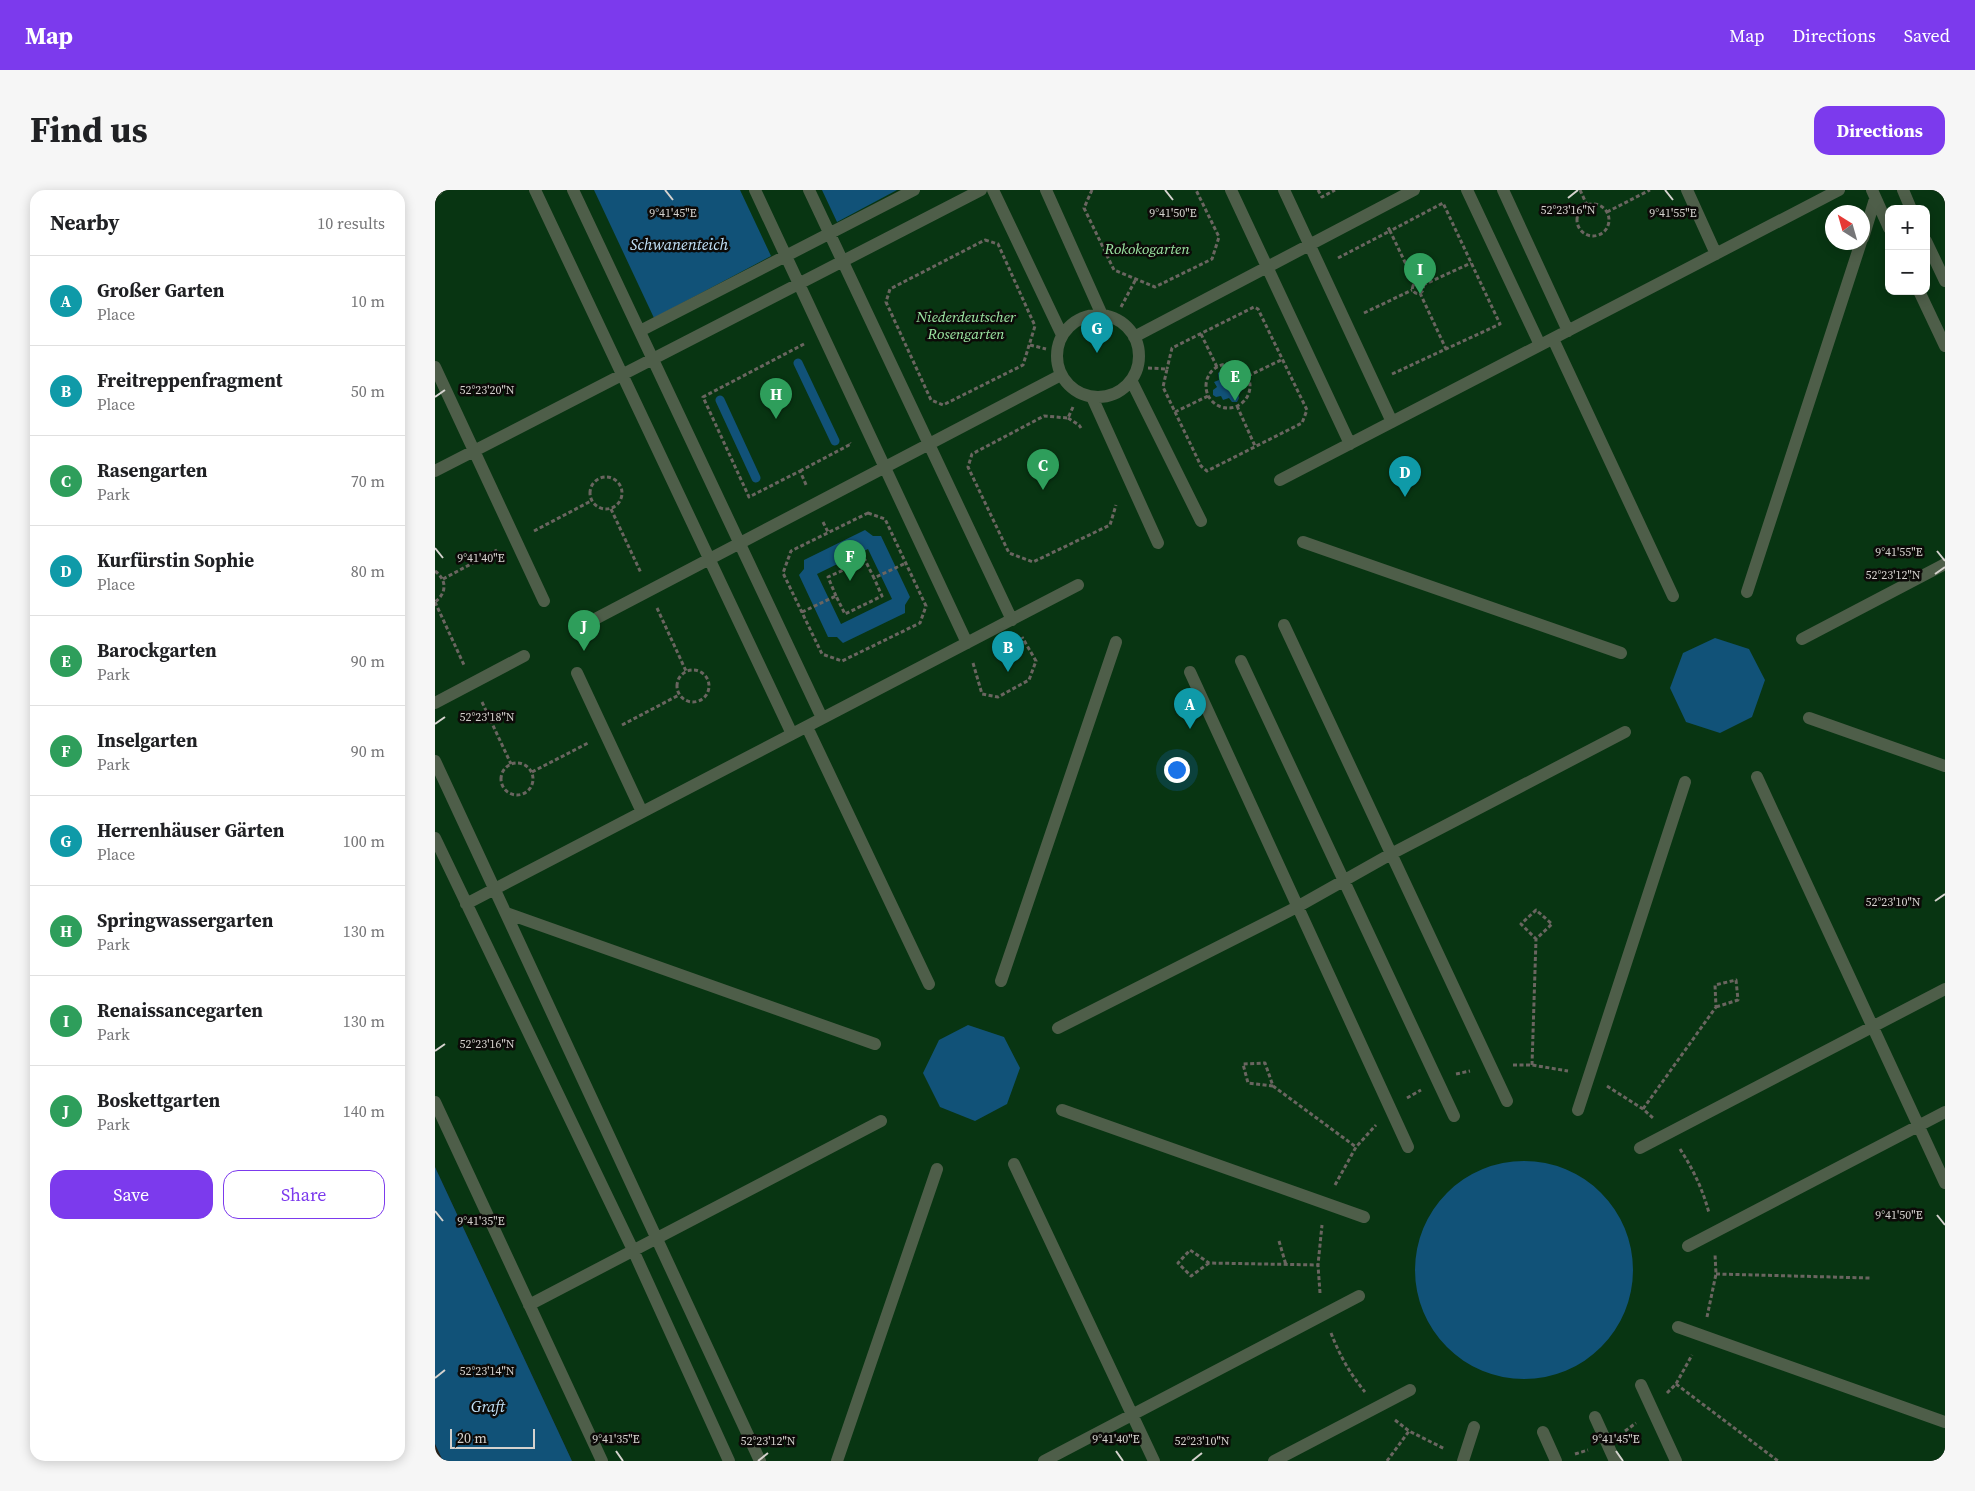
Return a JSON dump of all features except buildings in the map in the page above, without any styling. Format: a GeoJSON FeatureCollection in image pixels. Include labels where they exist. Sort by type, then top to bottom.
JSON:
{"type":"FeatureCollection","features":[{"type":"Feature","properties":{"kind":"street"},"geometry":{"type":"LineString","coordinates":[[535,190],[792,734]]}},
{"type":"Feature","properties":{"kind":"street"},"geometry":{"type":"LineString","coordinates":[[573,190],[822,718]]}},
{"type":"Feature","properties":{"kind":"street"},"geometry":{"type":"LineString","coordinates":[[755,190],[967,643]]}},
{"type":"Feature","properties":{"kind":"street"},"geometry":{"type":"LineString","coordinates":[[809,190],[1012,620]]}},
{"type":"Feature","properties":{"kind":"street"},"geometry":{"type":"LineString","coordinates":[[640,331],[914,190]]}},
{"type":"Feature","properties":{"kind":"street"},"geometry":{"type":"LineString","coordinates":[[435,471],[981,190]]}},
{"type":"Feature","properties":{"kind":"street"},"geometry":{"type":"LineString","coordinates":[[993,190],[1062,335]]}},
{"type":"Feature","properties":{"kind":"street"},"geometry":{"type":"LineString","coordinates":[[1046,190],[1102,315]]}},
{"type":"Feature","properties":{"kind":"street"},"geometry":{"type":"LineString","coordinates":[[1231,190],[1350,444]]}},
{"type":"Feature","properties":{"kind":"street"},"geometry":{"type":"LineString","coordinates":[[1285,190],[1392,422]]}},
{"type":"Feature","properties":{"kind":"street"},"geometry":{"type":"LineString","coordinates":[[1134,337],[1414,190]]}},
{"type":"Feature","properties":{"kind":"street"},"geometry":{"type":"LineString","coordinates":[[1467,190],[1540,345]]}},
{"type":"Feature","properties":{"kind":"street"},"geometry":{"type":"LineString","coordinates":[[1503,190],[1568,331]]}},
{"type":"Feature","properties":{"kind":"street"},"geometry":{"type":"LineString","coordinates":[[1687,190],[1716,254]]}},
{"type":"Feature","properties":{"kind":"street"},"geometry":{"type":"LineString","coordinates":[[1280,480],[1839,190]]}},
{"type":"Feature","properties":{"kind":"street"},"geometry":{"type":"LineString","coordinates":[[1903,190],[1909,205]]}},
{"type":"Feature","properties":{"kind":"street"},"geometry":{"type":"LineString","coordinates":[[1873,195],[1885,220]]}},
{"type":"Feature","properties":{"kind":"street"},"geometry":{"type":"LineString","coordinates":[[1870,208],[1873,195]]}},
{"type":"Feature","properties":{"kind":"street"},"geometry":{"type":"LineString","coordinates":[[1930,249],[1945,281]]}},
{"type":"Feature","properties":{"kind":"street"},"geometry":{"type":"LineString","coordinates":[[1747,592],[1858,250]]}},
{"type":"Feature","properties":{"kind":"street"},"geometry":{"type":"LineString","coordinates":[[1921,295],[1945,346]]}},
{"type":"Feature","properties":{"kind":"street"},"geometry":{"type":"LineString","coordinates":[[1102,315],[1115,319],[1129,330],[1134,337],[1139,351],[1138,367],[1131,380],[1122,389],[1111,395],[1086,395],[1069,386],[1061,375],[1057,363],[1057,352],[1062,335],[1076,321],[1088,316],[1102,315]]}},
{"type":"Feature","properties":{"kind":"street"},"geometry":{"type":"LineString","coordinates":[[1553,338],[1673,596]]}},
{"type":"Feature","properties":{"kind":"street"},"geometry":{"type":"LineString","coordinates":[[435,367],[545,601]]}},
{"type":"Feature","properties":{"kind":"street"},"geometry":{"type":"LineString","coordinates":[[597,618],[1061,375]]}},
{"type":"Feature","properties":{"kind":"street"},"geometry":{"type":"LineString","coordinates":[[1131,380],[1201,521]]}},
{"type":"Feature","properties":{"kind":"street"},"geometry":{"type":"LineString","coordinates":[[1086,395],[1158,543]]}},
{"type":"Feature","properties":{"kind":"street"},"geometry":{"type":"LineString","coordinates":[[1303,542],[1621,653]]}},
{"type":"Feature","properties":{"kind":"street"},"geometry":{"type":"LineString","coordinates":[[1802,639],[1945,564]]}},
{"type":"Feature","properties":{"kind":"street"},"geometry":{"type":"LineString","coordinates":[[466,904],[1078,585]]}},
{"type":"Feature","properties":{"kind":"street"},"geometry":{"type":"LineString","coordinates":[[1284,625],[1507,1102]]}},
{"type":"Feature","properties":{"kind":"street"},"geometry":{"type":"LineString","coordinates":[[1001,981],[1116,642]]}},
{"type":"Feature","properties":{"kind":"street"},"geometry":{"type":"LineString","coordinates":[[435,702],[524,656]]}},
{"type":"Feature","properties":{"kind":"street"},"geometry":{"type":"LineString","coordinates":[[1241,661],[1454,1116]]}},
{"type":"Feature","properties":{"kind":"street"},"geometry":{"type":"LineString","coordinates":[[1190,672],[1408,1147]]}},
{"type":"Feature","properties":{"kind":"street"},"geometry":{"type":"LineString","coordinates":[[577,673],[643,812]]}},
{"type":"Feature","properties":{"kind":"street"},"geometry":{"type":"LineString","coordinates":[[1809,718],[1945,766]]}},
{"type":"Feature","properties":{"kind":"street"},"geometry":{"type":"LineString","coordinates":[[807,727],[929,984]]}},
{"type":"Feature","properties":{"kind":"street"},"geometry":{"type":"LineString","coordinates":[[1058,1028],[1297,908],[1391,854],[1625,732]]}},
{"type":"Feature","properties":{"kind":"street"},"geometry":{"type":"LineString","coordinates":[[435,761],[760,1461]]}},
{"type":"Feature","properties":{"kind":"street"},"geometry":{"type":"LineString","coordinates":[[1757,777],[1945,1183]]}},
{"type":"Feature","properties":{"kind":"street"},"geometry":{"type":"LineString","coordinates":[[1578,1110],[1685,782]]}},
{"type":"Feature","properties":{"kind":"street"},"geometry":{"type":"LineString","coordinates":[[435,838],[633,1250],[729,1461]]}},
{"type":"Feature","properties":{"kind":"street"},"geometry":{"type":"LineString","coordinates":[[506,914],[875,1044]]}},
{"type":"Feature","properties":{"kind":"street"},"geometry":{"type":"LineString","coordinates":[[1640,1148],[1945,989]]}},
{"type":"Feature","properties":{"kind":"street"},"geometry":{"type":"LineString","coordinates":[[435,1102],[602,1461]]}},
{"type":"Feature","properties":{"kind":"street"},"geometry":{"type":"LineString","coordinates":[[1062,1110],[1364,1216]]}},
{"type":"Feature","properties":{"kind":"street"},"geometry":{"type":"LineString","coordinates":[[1688,1246],[1945,1112]]}},
{"type":"Feature","properties":{"kind":"street"},"geometry":{"type":"LineString","coordinates":[[529,1304],[881,1121]]}},
{"type":"Feature","properties":{"kind":"street"},"geometry":{"type":"LineString","coordinates":[[1014,1164],[1154,1461]]}},
{"type":"Feature","properties":{"kind":"street"},"geometry":{"type":"LineString","coordinates":[[837,1461],[937,1169]]}},
{"type":"Feature","properties":{"kind":"street"},"geometry":{"type":"LineString","coordinates":[[1044,1461],[1359,1296]]}},
{"type":"Feature","properties":{"kind":"street"},"geometry":{"type":"LineString","coordinates":[[1678,1327],[1945,1422]]}},
{"type":"Feature","properties":{"kind":"street"},"geometry":{"type":"LineString","coordinates":[[1641,1385],[1676,1461]]}},
{"type":"Feature","properties":{"kind":"street"},"geometry":{"type":"LineString","coordinates":[[1274,1461],[1410,1390]]}},
{"type":"Feature","properties":{"kind":"street"},"geometry":{"type":"LineString","coordinates":[[1595,1417],[1615,1461]]}},
{"type":"Feature","properties":{"kind":"street"},"geometry":{"type":"LineString","coordinates":[[1464,1459],[1474,1427]]}},
{"type":"Feature","properties":{"kind":"street"},"geometry":{"type":"LineString","coordinates":[[1543,1432],[1556,1461]]}},
{"type":"Feature","properties":{"kind":"path"},"geometry":{"type":"LineString","coordinates":[[1092,190],[1084,208],[1114,270],[1155,287],[1212,259],[1219,237],[1196,190]]}},
{"type":"Feature","properties":{"kind":"path"},"geometry":{"type":"LineString","coordinates":[[1318,190],[1322,197],[1335,190]]}},
{"type":"Feature","properties":{"kind":"path"},"geometry":{"type":"LineString","coordinates":[[1580,190],[1587,205]]}},
{"type":"Feature","properties":{"kind":"path"},"geometry":{"type":"LineString","coordinates":[[1607,212],[1650,190]]}},
{"type":"Feature","properties":{"kind":"path"},"geometry":{"type":"LineString","coordinates":[[1341,266],[1337,259],[1443,203],[1500,324],[1391,374],[1387,366]]}},
{"type":"Feature","properties":{"kind":"path"},"geometry":{"type":"LineString","coordinates":[[1598,204],[1607,212],[1609,222],[1605,232],[1595,236],[1585,235],[1578,227],[1577,216],[1579,211],[1587,205],[1598,204]]}},
{"type":"Feature","properties":{"kind":"path"},"geometry":{"type":"LineString","coordinates":[[1380,208],[1415,283]]}},
{"type":"Feature","properties":{"kind":"path"},"geometry":{"type":"LineString","coordinates":[[985,240],[998,244],[1035,326],[1029,345],[1023,365],[943,406],[931,400],[886,302],[890,289],[985,240]]}},
{"type":"Feature","properties":{"kind":"path"},"geometry":{"type":"LineString","coordinates":[[1420,293],[1423,286],[1471,263]]}},
{"type":"Feature","properties":{"kind":"path"},"geometry":{"type":"LineString","coordinates":[[1115,319],[1136,279]]}},
{"type":"Feature","properties":{"kind":"path"},"geometry":{"type":"LineString","coordinates":[[1415,283],[1423,286]]}},
{"type":"Feature","properties":{"kind":"path"},"geometry":{"type":"LineString","coordinates":[[1363,313],[1412,290],[1415,283]]}},
{"type":"Feature","properties":{"kind":"path"},"geometry":{"type":"LineString","coordinates":[[1412,290],[1415,293],[1420,293]]}},
{"type":"Feature","properties":{"kind":"path"},"geometry":{"type":"LineString","coordinates":[[1420,293],[1446,349]]}},
{"type":"Feature","properties":{"kind":"path"},"geometry":{"type":"LineString","coordinates":[[1359,306],[1367,322]]}},
{"type":"Feature","properties":{"kind":"path"},"geometry":{"type":"LineString","coordinates":[[1254,307],[1258,309],[1283,359],[1307,410],[1302,423],[1207,470],[1201,466],[1163,387],[1171,348],[1254,307]]}},
{"type":"Feature","properties":{"kind":"path"},"geometry":{"type":"LineString","coordinates":[[1201,334],[1217,367]]}},
{"type":"Feature","properties":{"kind":"path"},"geometry":{"type":"LineString","coordinates":[[808,352],[804,344],[703,397],[749,497],[851,444],[847,436]]}},
{"type":"Feature","properties":{"kind":"path"},"geometry":{"type":"LineString","coordinates":[[1029,345],[1057,352]]}},
{"type":"Feature","properties":{"kind":"path"},"geometry":{"type":"LineString","coordinates":[[1248,376],[1283,359]]}},
{"type":"Feature","properties":{"kind":"path"},"geometry":{"type":"LineString","coordinates":[[1224,364],[1238,366],[1248,376],[1249,390],[1243,402],[1237,406],[1223,408],[1208,396],[1206,389],[1208,376],[1217,367],[1224,364]]}},
{"type":"Feature","properties":{"kind":"path"},"geometry":{"type":"LineString","coordinates":[[1138,367],[1167,369]]}},
{"type":"Feature","properties":{"kind":"path"},"geometry":{"type":"LineString","coordinates":[[1068,418],[1086,395]]}},
{"type":"Feature","properties":{"kind":"path"},"geometry":{"type":"LineString","coordinates":[[1175,412],[1208,396]]}},
{"type":"Feature","properties":{"kind":"path"},"geometry":{"type":"LineString","coordinates":[[1237,406],[1255,446]]}},
{"type":"Feature","properties":{"kind":"path"},"geometry":{"type":"LineString","coordinates":[[1083,434],[1079,425],[1068,418],[1044,416],[972,454],[968,467],[1009,553],[1033,562],[1110,525],[1116,506],[1112,497]]}},
{"type":"Feature","properties":{"kind":"path"},"geometry":{"type":"LineString","coordinates":[[800,471],[828,532]]}},
{"type":"Feature","properties":{"kind":"path"},"geometry":{"type":"LineString","coordinates":[[600,478],[611,478],[620,486],[622,497],[616,506],[611,509],[602,509],[591,501],[589,490],[591,485],[600,478]]}},
{"type":"Feature","properties":{"kind":"path"},"geometry":{"type":"LineString","coordinates":[[611,509],[613,514]]}},
{"type":"Feature","properties":{"kind":"path"},"geometry":{"type":"LineString","coordinates":[[868,513],[885,519],[926,606],[920,623],[842,661],[822,654],[783,572],[791,551],[828,532],[868,513]]}},
{"type":"Feature","properties":{"kind":"path"},"geometry":{"type":"LineString","coordinates":[[865,560],[873,578],[882,596],[845,614],[828,577],[865,560]]}},
{"type":"Feature","properties":{"kind":"path"},"geometry":{"type":"LineString","coordinates":[[873,578],[906,563]]}},
{"type":"Feature","properties":{"kind":"path"},"geometry":{"type":"LineString","coordinates":[[435,571],[445,584],[443,595],[435,602]]}},
{"type":"Feature","properties":{"kind":"path"},"geometry":{"type":"LineString","coordinates":[[443,579],[448,576]]}},
{"type":"Feature","properties":{"kind":"path"},"geometry":{"type":"LineString","coordinates":[[802,612],[836,596]]}},
{"type":"Feature","properties":{"kind":"path"},"geometry":{"type":"LineString","coordinates":[[967,643],[982,694],[998,697],[1029,680],[1035,661],[1012,620]]}},
{"type":"Feature","properties":{"kind":"path"},"geometry":{"type":"LineString","coordinates":[[697,670],[707,677],[709,688],[704,698],[688,702],[679,695],[676,686],[682,673],[697,670]]}},
{"type":"Feature","properties":{"kind":"path"},"geometry":{"type":"LineString","coordinates":[[511,764],[526,765],[532,772],[534,778],[531,788],[522,794],[512,794],[501,782],[503,772],[511,764]]}},
{"type":"Feature","properties":{"kind":"path"},"geometry":{"type":"LineString","coordinates":[[532,772],[537,770]]}},
{"type":"Feature","properties":{"kind":"path"},"geometry":{"type":"LineString","coordinates":[[1532,1065],[1535,939],[1521,924],[1536,910],[1552,924],[1535,939]]}},
{"type":"Feature","properties":{"kind":"path"},"geometry":{"type":"LineString","coordinates":[[1643,1109],[1716,1007],[1738,1000],[1736,980],[1715,985],[1716,1007]]}},
{"type":"Feature","properties":{"kind":"path"},"geometry":{"type":"LineString","coordinates":[[1273,1086],[1265,1063],[1243,1064],[1248,1083],[1273,1086],[1356,1147]]}},
{"type":"Feature","properties":{"kind":"path"},"geometry":{"type":"LineString","coordinates":[[1464,1459],[1409,1431],[1378,1406],[1354,1379],[1336,1348],[1324,1314],[1318,1265],[1320,1234],[1327,1203],[1339,1174],[1356,1147],[1390,1110],[1413,1094],[1437,1081],[1463,1072],[1491,1066],[1532,1065],[1561,1069],[1588,1077],[1617,1091],[1643,1109],[1669,1134],[1689,1163],[1705,1196],[1714,1232]]}},
{"type":"Feature","properties":{"kind":"path"},"geometry":{"type":"LineString","coordinates":[[1279,1241],[1287,1265]]}},
{"type":"Feature","properties":{"kind":"path"},"geometry":{"type":"LineString","coordinates":[[1209,1263],[1191,1276],[1178,1262],[1190,1250],[1209,1263],[1318,1265]]}},
{"type":"Feature","properties":{"kind":"path"},"geometry":{"type":"LineString","coordinates":[[1716,1274],[1870,1278]]}},
{"type":"Feature","properties":{"kind":"path"},"geometry":{"type":"LineString","coordinates":[[1675,1384],[1779,1461]]}},
{"type":"Feature","properties":{"kind":"path"},"geometry":{"type":"LineString","coordinates":[[1387,1461],[1409,1431]]}},
{"type":"Feature","properties":{"kind":"green space"},"geometry":{"type":"Polygon","coordinates":[[[435,190],[1945,190],[1945,1461],[572,1461],[435,1167],[435,190]]]}},
{"type":"Feature","properties":{"kind":"water","name":"Schwanenteich"},"geometry":{"type":"Polygon","coordinates":[[[594,190],[740,190],[771,256],[654,318],[594,190]]]}},
{"type":"Feature","properties":{"kind":"water"},"geometry":{"type":"Polygon","coordinates":[[[822,190],[897,190],[837,222],[822,190]]]}},
{"type":"Feature","properties":{"kind":"water"},"geometry":{"type":"Polygon","coordinates":[[[1225,371],[1228,375],[1233,373],[1235,378],[1240,376],[1244,379],[1240,387],[1242,391],[1238,393],[1239,398],[1237,402],[1232,402],[1229,398],[1223,400],[1221,396],[1216,397],[1213,395],[1213,390],[1217,387],[1214,382],[1219,380],[1218,373],[1225,371]]]}},
{"type":"Feature","properties":{"kind":"water"},"geometry":{"type":"Polygon","coordinates":[[[865,530],[873,536],[881,536],[910,597],[905,605],[905,613],[843,643],[837,637],[828,637],[799,575],[804,569],[804,560],[865,530]],[[868,549],[817,574],[841,624],[892,599],[868,549]]]}},
{"type":"Feature","properties":{"kind":"water"},"geometry":{"type":"Polygon","coordinates":[[[1715,638],[1749,649],[1765,680],[1752,717],[1720,733],[1686,722],[1670,688],[1683,653],[1715,638]]]}},
{"type":"Feature","properties":{"kind":"water"},"geometry":{"type":"Polygon","coordinates":[[[968,1025],[1004,1037],[1020,1068],[1007,1104],[975,1121],[940,1107],[923,1073],[939,1040],[968,1025]]]}},
{"type":"Feature","properties":{"kind":"water"},"geometry":{"type":"Polygon","coordinates":[[[1535,1161],[1566,1169],[1585,1179],[1601,1193],[1615,1209],[1625,1228],[1633,1259],[1633,1281],[1625,1312],[1615,1331],[1601,1347],[1585,1361],[1566,1371],[1535,1379],[1513,1379],[1482,1371],[1463,1361],[1433,1331],[1423,1312],[1417,1291],[1415,1259],[1423,1228],[1433,1209],[1463,1179],[1482,1169],[1503,1163],[1535,1161]]]}},
{"type":"Feature","properties":{"kind":"water","name":"Graft"},"geometry":{"type":"Polygon","coordinates":[[[435,1167],[572,1461],[443,1461],[435,1444],[435,1167]]]}},
{"type":"Feature","properties":{"kind":"waterway"},"geometry":{"type":"LineString","coordinates":[[798,363],[835,441]]}},
{"type":"Feature","properties":{"kind":"waterway"},"geometry":{"type":"LineString","coordinates":[[720,400],[756,478]]}},
{"type":"Feature","properties":{"kind":"place","name":"Renaissancegarten"},"geometry":{"type":"Point","coordinates":[1420,294]}},
{"type":"Feature","properties":{"kind":"place","name":"Herrenhäuser Gärten"},"geometry":{"type":"Point","coordinates":[1097,353]}},
{"type":"Feature","properties":{"kind":"place","name":"Barockgarten"},"geometry":{"type":"Point","coordinates":[1235,401]}},
{"type":"Feature","properties":{"kind":"place","name":"Springwassergarten"},"geometry":{"type":"Point","coordinates":[776,419]}},
{"type":"Feature","properties":{"kind":"place","name":"Rasengarten"},"geometry":{"type":"Point","coordinates":[1043,490]}},
{"type":"Feature","properties":{"kind":"place","name":"Kurfürstin Sophie"},"geometry":{"type":"Point","coordinates":[1405,497]}},
{"type":"Feature","properties":{"kind":"place","name":"Inselgarten"},"geometry":{"type":"Point","coordinates":[850,581]}},
{"type":"Feature","properties":{"kind":"place","name":"Boskettgarten"},"geometry":{"type":"Point","coordinates":[584,651]}},
{"type":"Feature","properties":{"kind":"place","name":"Freitreppenfragment"},"geometry":{"type":"Point","coordinates":[1008,672]}},
{"type":"Feature","properties":{"kind":"place","name":"Großer Garten"},"geometry":{"type":"Point","coordinates":[1190,729]}},
{"type":"Feature","properties":{"kind":"park label","name":"Rokokogarten"},"geometry":{"type":"Point","coordinates":[1147,248]}},
{"type":"Feature","properties":{"kind":"park label","name":"Niederdeutscher Rosengarten"},"geometry":{"type":"Point","coordinates":[966,324]}}]}
